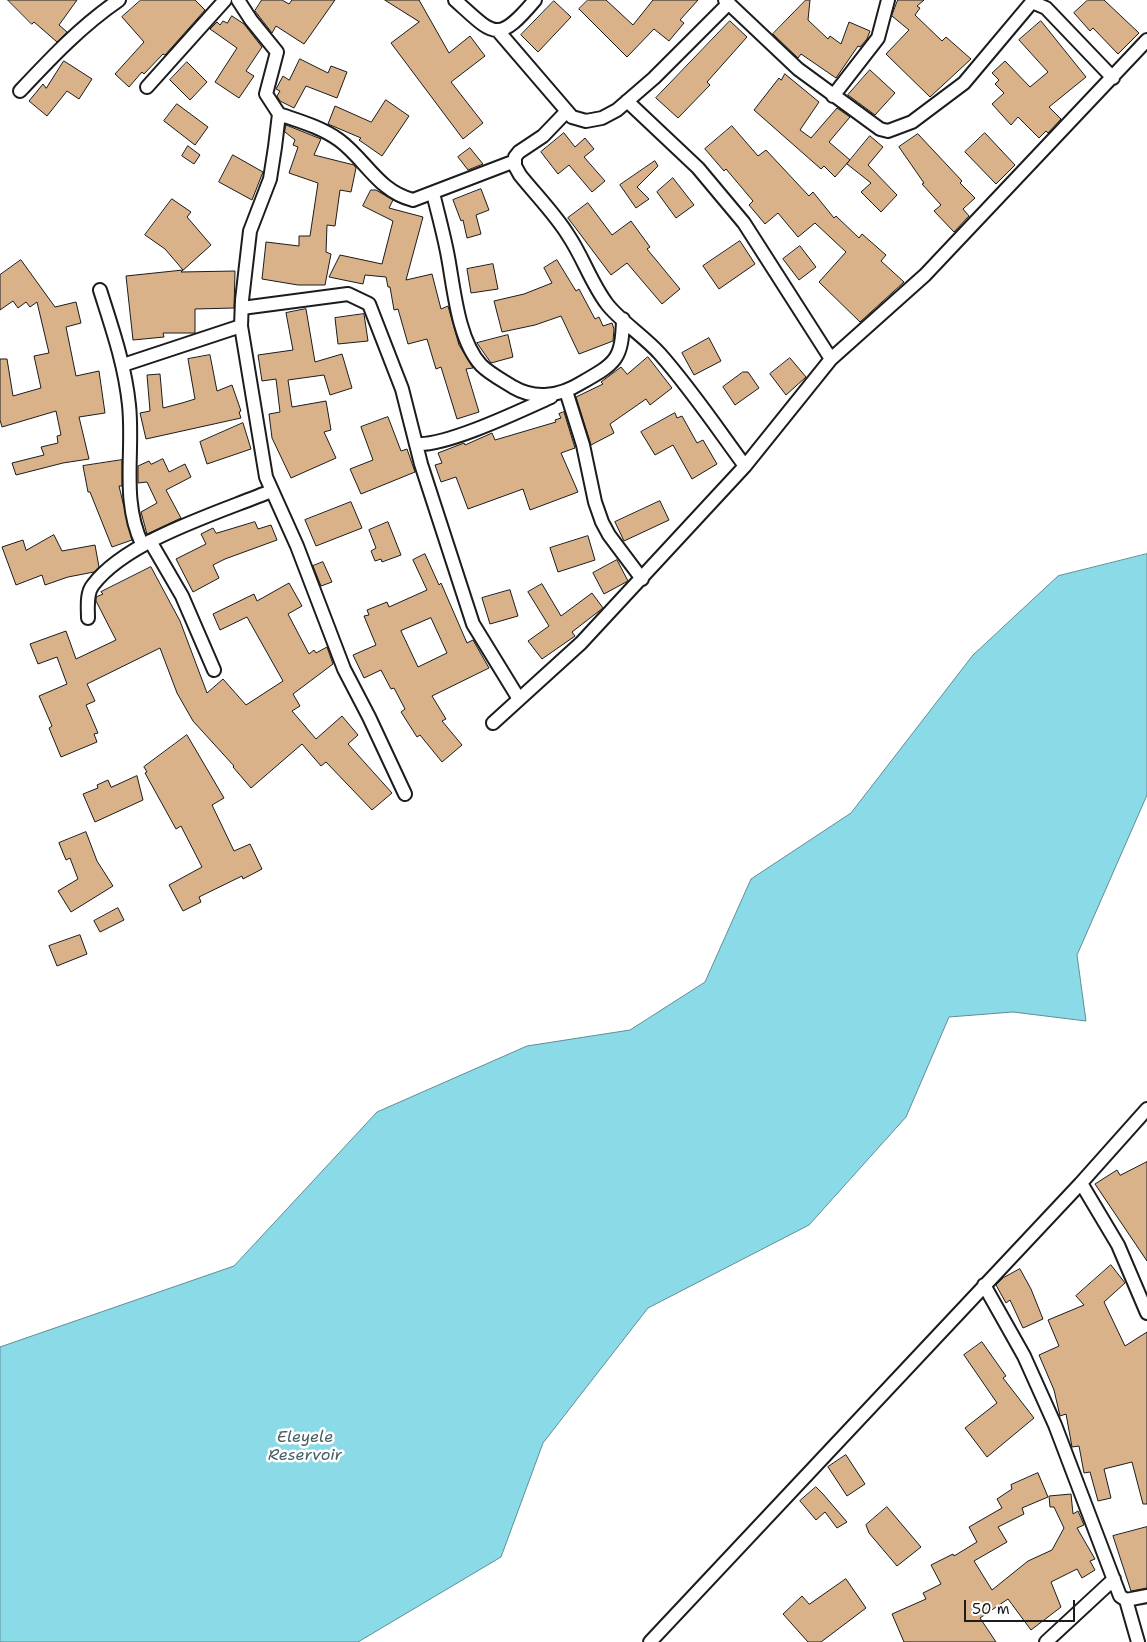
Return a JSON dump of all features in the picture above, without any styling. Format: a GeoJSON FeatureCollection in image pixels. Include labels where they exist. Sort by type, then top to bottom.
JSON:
{"type":"FeatureCollection","features":[{"type":"Feature","properties":{"kind":"street"},"geometry":{"type":"LineString","coordinates":[[20,91],[82,28],[118,0]]}},
{"type":"Feature","properties":{"kind":"street"},"geometry":{"type":"LineString","coordinates":[[147,87],[225,0]]}},
{"type":"Feature","properties":{"kind":"street"},"geometry":{"type":"LineString","coordinates":[[238,0],[246,14],[276,52],[266,94],[279,114],[323,131],[339,141],[387,189],[402,197],[413,200],[515,161]]}},
{"type":"Feature","properties":{"kind":"street"},"geometry":{"type":"LineString","coordinates":[[455,0],[492,32],[499,32],[519,19],[535,0]]}},
{"type":"Feature","properties":{"kind":"street"},"geometry":{"type":"LineString","coordinates":[[833,96],[878,38],[888,0]]}},
{"type":"Feature","properties":{"kind":"street"},"geometry":{"type":"LineString","coordinates":[[499,32],[572,117],[586,122],[602,118],[627,101],[654,78],[727,2],[798,69],[880,129],[888,131],[912,122],[964,83],[1032,2],[1046,8],[1113,78]]}},
{"type":"Feature","properties":{"kind":"street"},"geometry":{"type":"LineString","coordinates":[[493,723],[581,643],[745,466],[831,359],[925,275],[1147,40]]}},
{"type":"Feature","properties":{"kind":"street"},"geometry":{"type":"LineString","coordinates":[[627,101],[698,168],[744,223],[831,359]]}},
{"type":"Feature","properties":{"kind":"street"},"geometry":{"type":"LineString","coordinates":[[567,111],[543,136],[519,152],[515,161],[520,176],[567,233],[583,260],[594,285],[608,306],[659,353],[685,384],[745,466]]}},
{"type":"Feature","properties":{"kind":"street"},"geometry":{"type":"LineString","coordinates":[[279,114],[270,179],[250,231],[241,326],[266,478],[296,546],[344,669],[405,794]]}},
{"type":"Feature","properties":{"kind":"street"},"geometry":{"type":"LineString","coordinates":[[433,193],[448,255],[457,310],[471,350],[481,365],[522,392],[561,393]]}},
{"type":"Feature","properties":{"kind":"street"},"geometry":{"type":"LineString","coordinates":[[100,290],[123,365],[129,406],[131,517],[182,596],[214,670]]}},
{"type":"Feature","properties":{"kind":"street"},"geometry":{"type":"LineString","coordinates":[[242,308],[348,294],[368,304],[402,389],[416,444],[473,624],[520,699]]}},
{"type":"Feature","properties":{"kind":"street"},"geometry":{"type":"LineString","coordinates":[[416,444],[427,445],[470,431],[561,393],[605,369],[620,353],[623,319]]}},
{"type":"Feature","properties":{"kind":"street"},"geometry":{"type":"LineString","coordinates":[[123,365],[241,326]]}},
{"type":"Feature","properties":{"kind":"street"},"geometry":{"type":"LineString","coordinates":[[561,393],[584,445],[595,502],[602,522],[609,535],[642,578]]}},
{"type":"Feature","properties":{"kind":"street"},"geometry":{"type":"LineString","coordinates":[[88,618],[92,586],[118,560],[146,542],[271,491]]}},
{"type":"Feature","properties":{"kind":"street"},"geometry":{"type":"LineString","coordinates":[[650,1642],[1081,1183],[1147,1109]]}},
{"type":"Feature","properties":{"kind":"street"},"geometry":{"type":"LineString","coordinates":[[1081,1183],[1118,1245],[1147,1313]]}},
{"type":"Feature","properties":{"kind":"street"},"geometry":{"type":"LineString","coordinates":[[984,1285],[1024,1356],[1055,1425],[1120,1596],[1126,1600],[1138,1642]]}},
{"type":"Feature","properties":{"kind":"street"},"geometry":{"type":"LineString","coordinates":[[1046,1642],[1114,1579]]}},
{"type":"Feature","properties":{"kind":"street"},"geometry":{"type":"LineString","coordinates":[[1126,1600],[1147,1596]]}},
{"type":"Feature","properties":{"kind":"water","name":"Eleyele Reservoir"},"geometry":{"type":"Polygon","coordinates":[[[1147,554],[1147,795],[1077,955],[1086,1021],[1013,1012],[949,1017],[906,1117],[809,1225],[648,1308],[543,1443],[501,1557],[358,1642],[0,1642],[0,1347],[234,1266],[377,1112],[527,1046],[630,1030],[705,982],[751,879],[851,813],[973,655],[1058,576],[1147,554]]]}},
{"type":"Feature","properties":{"kind":"building"},"geometry":{"type":"Polygon","coordinates":[[[8,0],[77,0],[59,25],[67,32],[57,42],[34,22],[32,24],[8,0]]]}},
{"type":"Feature","properties":{"kind":"building"},"geometry":{"type":"Polygon","coordinates":[[[141,0],[195,0],[205,10],[165,55],[163,54],[144,74],[142,72],[129,87],[115,74],[144,42],[122,17],[141,0]]]}},
{"type":"Feature","properties":{"kind":"building"},"geometry":{"type":"Polygon","coordinates":[[[262,0],[282,0],[289,4],[292,0],[335,0],[304,44],[276,26],[272,33],[255,11],[262,0]]]}},
{"type":"Feature","properties":{"kind":"building"},"geometry":{"type":"Polygon","coordinates":[[[385,0],[419,0],[449,53],[470,36],[485,56],[451,82],[483,123],[463,139],[391,43],[419,22],[385,0]]]}},
{"type":"Feature","properties":{"kind":"building"},"geometry":{"type":"Polygon","coordinates":[[[588,0],[606,0],[633,25],[653,0],[698,0],[680,20],[684,23],[669,41],[654,29],[627,57],[579,9],[588,0]]]}},
{"type":"Feature","properties":{"kind":"building"},"geometry":{"type":"Polygon","coordinates":[[[806,0],[810,0],[808,20],[828,39],[830,36],[841,44],[849,22],[870,31],[867,39],[860,47],[858,46],[836,78],[801,54],[798,58],[773,34],[806,0]]]}},
{"type":"Feature","properties":{"kind":"building"},"geometry":{"type":"Polygon","coordinates":[[[898,0],[924,0],[917,6],[920,8],[915,15],[942,41],[946,37],[971,59],[930,97],[886,54],[909,30],[892,16],[898,0]]]}},
{"type":"Feature","properties":{"kind":"building"},"geometry":{"type":"Polygon","coordinates":[[[1088,0],[1104,0],[1139,33],[1118,54],[1093,28],[1090,31],[1074,13],[1088,0]]]}},
{"type":"Feature","properties":{"kind":"building"},"geometry":{"type":"Polygon","coordinates":[[[554,1],[571,17],[538,52],[521,35],[554,1]]]}},
{"type":"Feature","properties":{"kind":"building"},"geometry":{"type":"Polygon","coordinates":[[[232,16],[244,24],[262,47],[246,71],[254,76],[239,98],[215,82],[237,48],[210,29],[217,22],[220,25],[223,21],[227,23],[232,16]]]}},
{"type":"Feature","properties":{"kind":"building"},"geometry":{"type":"Polygon","coordinates":[[[730,21],[747,37],[707,82],[710,85],[678,118],[656,98],[730,21]]]}},
{"type":"Feature","properties":{"kind":"building"},"geometry":{"type":"Polygon","coordinates":[[[1041,21],[1086,77],[1049,107],[1061,119],[1048,133],[1046,131],[1039,138],[1018,117],[1011,125],[992,104],[1004,93],[995,84],[999,80],[992,73],[1005,61],[1030,87],[1048,72],[1019,40],[1041,21]]]}},
{"type":"Feature","properties":{"kind":"building"},"geometry":{"type":"Polygon","coordinates":[[[300,59],[328,73],[331,66],[347,72],[337,98],[306,86],[294,108],[280,101],[277,96],[280,91],[276,89],[283,76],[289,80],[300,59]]]}},
{"type":"Feature","properties":{"kind":"building"},"geometry":{"type":"Polygon","coordinates":[[[64,61],[92,79],[79,99],[67,91],[47,116],[29,101],[43,84],[46,88],[64,61]]]}},
{"type":"Feature","properties":{"kind":"building"},"geometry":{"type":"Polygon","coordinates":[[[187,62],[207,82],[190,100],[170,80],[187,62]]]}},
{"type":"Feature","properties":{"kind":"building"},"geometry":{"type":"Polygon","coordinates":[[[870,70],[895,93],[875,115],[848,95],[870,70]]]}},
{"type":"Feature","properties":{"kind":"building"},"geometry":{"type":"Polygon","coordinates":[[[785,74],[819,102],[800,130],[811,138],[837,108],[850,117],[829,142],[850,160],[835,177],[824,166],[821,169],[754,110],[779,78],[781,80],[785,74]]]}},
{"type":"Feature","properties":{"kind":"building"},"geometry":{"type":"Polygon","coordinates":[[[386,100],[409,116],[382,156],[359,140],[361,138],[328,124],[335,106],[371,122],[386,100]]]}},
{"type":"Feature","properties":{"kind":"building"},"geometry":{"type":"Polygon","coordinates":[[[177,104],[208,127],[195,145],[164,121],[177,104]]]}},
{"type":"Feature","properties":{"kind":"building"},"geometry":{"type":"Polygon","coordinates":[[[286,125],[321,139],[314,155],[354,165],[356,168],[351,192],[340,190],[335,226],[327,225],[326,252],[331,254],[325,285],[298,285],[262,279],[266,242],[299,246],[299,236],[310,236],[318,183],[289,173],[298,147],[293,145],[295,140],[285,132],[286,125]]]}},
{"type":"Feature","properties":{"kind":"building"},"geometry":{"type":"Polygon","coordinates":[[[732,126],[758,156],[766,150],[809,196],[813,192],[834,218],[836,216],[859,238],[862,234],[886,255],[881,261],[904,282],[860,322],[819,282],[846,252],[815,223],[798,237],[778,213],[765,224],[749,205],[753,201],[726,169],[724,171],[705,149],[732,126]]]}},
{"type":"Feature","properties":{"kind":"building"},"geometry":{"type":"Polygon","coordinates":[[[564,133],[575,147],[585,138],[594,149],[584,157],[605,181],[592,192],[569,165],[558,174],[541,152],[564,133]]]}},
{"type":"Feature","properties":{"kind":"building"},"geometry":{"type":"Polygon","coordinates":[[[985,133],[1015,165],[996,184],[965,152],[985,133]]]}},
{"type":"Feature","properties":{"kind":"building"},"geometry":{"type":"Polygon","coordinates":[[[918,134],[962,181],[960,183],[975,198],[963,209],[969,216],[954,232],[934,211],[941,205],[922,184],[924,183],[899,147],[918,134]]]}},
{"type":"Feature","properties":{"kind":"building"},"geometry":{"type":"Polygon","coordinates":[[[870,136],[883,147],[868,165],[897,195],[881,212],[861,192],[871,183],[847,164],[870,136]]]}},
{"type":"Feature","properties":{"kind":"building"},"geometry":{"type":"Polygon","coordinates":[[[188,146],[200,155],[194,164],[182,156],[188,146]]]}},
{"type":"Feature","properties":{"kind":"building"},"geometry":{"type":"Polygon","coordinates":[[[470,148],[483,164],[468,170],[458,157],[470,148]]]}},
{"type":"Feature","properties":{"kind":"building"},"geometry":{"type":"Polygon","coordinates":[[[233,155],[263,172],[252,200],[219,182],[233,155]]]}},
{"type":"Feature","properties":{"kind":"building"},"geometry":{"type":"Polygon","coordinates":[[[655,161],[658,166],[637,187],[649,199],[636,208],[620,185],[655,161]]]}},
{"type":"Feature","properties":{"kind":"building"},"geometry":{"type":"Polygon","coordinates":[[[673,178],[694,205],[676,218],[657,192],[673,178]]]}},
{"type":"Feature","properties":{"kind":"building"},"geometry":{"type":"Polygon","coordinates":[[[481,189],[489,210],[476,215],[481,234],[467,238],[463,220],[461,221],[453,200],[481,189]]]}},
{"type":"Feature","properties":{"kind":"building"},"geometry":{"type":"Polygon","coordinates":[[[371,190],[376,190],[393,200],[389,208],[423,217],[406,280],[432,274],[441,309],[448,306],[459,345],[473,368],[466,369],[479,412],[457,419],[441,367],[436,369],[427,339],[408,344],[398,309],[394,310],[390,287],[388,287],[386,277],[365,275],[363,284],[329,277],[340,255],[382,264],[393,221],[363,206],[371,190]]]}},
{"type":"Feature","properties":{"kind":"building"},"geometry":{"type":"Polygon","coordinates":[[[172,199],[191,212],[187,217],[211,245],[181,272],[235,271],[234,308],[195,309],[195,333],[163,333],[164,337],[133,340],[126,276],[183,270],[165,249],[145,235],[172,199]]]}},
{"type":"Feature","properties":{"kind":"building"},"geometry":{"type":"Polygon","coordinates":[[[588,203],[612,235],[631,221],[650,247],[647,249],[680,289],[662,304],[627,263],[611,275],[568,218],[588,203]]]}},
{"type":"Feature","properties":{"kind":"building"},"geometry":{"type":"Polygon","coordinates":[[[740,241],[755,264],[719,289],[703,266],[740,241]]]}},
{"type":"Feature","properties":{"kind":"building"},"geometry":{"type":"Polygon","coordinates":[[[800,246],[816,267],[799,280],[783,259],[800,246]]]}},
{"type":"Feature","properties":{"kind":"building"},"geometry":{"type":"Polygon","coordinates":[[[21,260],[55,307],[76,302],[81,323],[66,327],[76,376],[99,371],[105,413],[79,417],[89,459],[63,463],[16,475],[12,463],[44,455],[41,447],[58,443],[57,436],[61,435],[56,411],[2,427],[0,420],[0,359],[7,359],[13,396],[41,388],[34,356],[49,353],[37,302],[30,307],[26,302],[18,308],[13,301],[0,310],[0,275],[21,260]]]}},
{"type":"Feature","properties":{"kind":"building"},"geometry":{"type":"Polygon","coordinates":[[[557,260],[576,291],[579,289],[595,319],[599,317],[603,326],[612,323],[614,329],[613,341],[579,354],[561,316],[535,325],[502,332],[494,301],[524,294],[552,283],[544,268],[557,260]]]}},
{"type":"Feature","properties":{"kind":"building"},"geometry":{"type":"Polygon","coordinates":[[[493,264],[498,289],[471,293],[467,269],[493,264]]]}},
{"type":"Feature","properties":{"kind":"building"},"geometry":{"type":"Polygon","coordinates":[[[306,309],[315,362],[342,354],[352,388],[330,395],[324,375],[288,380],[292,407],[326,401],[331,430],[324,432],[336,458],[291,478],[272,438],[269,414],[280,412],[276,379],[262,381],[258,355],[293,350],[286,313],[306,309]]]}},
{"type":"Feature","properties":{"kind":"building"},"geometry":{"type":"Polygon","coordinates":[[[364,314],[368,341],[338,344],[335,318],[364,314]]]}},
{"type":"Feature","properties":{"kind":"building"},"geometry":{"type":"Polygon","coordinates":[[[508,335],[513,357],[491,363],[477,343],[508,335]]]}},
{"type":"Feature","properties":{"kind":"building"},"geometry":{"type":"Polygon","coordinates":[[[709,338],[721,361],[694,375],[682,353],[709,338]]]}},
{"type":"Feature","properties":{"kind":"building"},"geometry":{"type":"Polygon","coordinates":[[[210,355],[217,391],[232,385],[241,411],[239,412],[241,418],[146,439],[140,413],[150,411],[147,375],[160,374],[163,408],[195,399],[188,359],[210,355]]]}},
{"type":"Feature","properties":{"kind":"building"},"geometry":{"type":"Polygon","coordinates":[[[648,357],[672,388],[650,405],[646,399],[610,424],[614,433],[591,445],[576,397],[603,384],[601,382],[621,367],[627,374],[648,357]]]}},
{"type":"Feature","properties":{"kind":"building"},"geometry":{"type":"Polygon","coordinates":[[[790,358],[806,377],[786,395],[770,374],[790,358]]]}},
{"type":"Feature","properties":{"kind":"building"},"geometry":{"type":"Polygon","coordinates":[[[743,372],[748,372],[759,388],[735,405],[723,387],[743,372]]]}},
{"type":"Feature","properties":{"kind":"building"},"geometry":{"type":"Polygon","coordinates":[[[564,412],[575,448],[561,453],[578,492],[530,510],[523,489],[468,509],[456,477],[441,482],[435,465],[442,463],[438,453],[464,443],[465,445],[492,433],[495,440],[556,422],[555,420],[561,418],[559,414],[564,412]]]}},
{"type":"Feature","properties":{"kind":"building"},"geometry":{"type":"Polygon","coordinates":[[[675,413],[677,418],[682,416],[697,443],[703,440],[717,464],[692,479],[673,445],[655,455],[641,432],[675,413]]]}},
{"type":"Feature","properties":{"kind":"building"},"geometry":{"type":"Polygon","coordinates":[[[388,417],[401,451],[407,449],[415,472],[361,494],[350,469],[373,460],[361,427],[388,417]]]}},
{"type":"Feature","properties":{"kind":"building"},"geometry":{"type":"Polygon","coordinates":[[[243,423],[251,449],[207,464],[200,442],[243,423]]]}},
{"type":"Feature","properties":{"kind":"building"},"geometry":{"type":"Polygon","coordinates":[[[163,459],[169,472],[185,464],[191,477],[166,490],[181,518],[147,534],[141,512],[157,503],[147,482],[138,483],[138,466],[149,461],[151,464],[163,459]]]}},
{"type":"Feature","properties":{"kind":"building"},"geometry":{"type":"Polygon","coordinates":[[[122,460],[122,486],[119,486],[132,540],[112,547],[90,492],[88,492],[83,466],[122,460]]]}},
{"type":"Feature","properties":{"kind":"building"},"geometry":{"type":"Polygon","coordinates":[[[660,501],[669,520],[624,541],[615,522],[660,501]]]}},
{"type":"Feature","properties":{"kind":"building"},"geometry":{"type":"Polygon","coordinates":[[[351,502],[362,528],[316,546],[305,520],[351,502]]]}},
{"type":"Feature","properties":{"kind":"building"},"geometry":{"type":"Polygon","coordinates":[[[255,522],[258,529],[271,525],[277,540],[213,565],[219,578],[193,592],[176,559],[206,544],[201,534],[213,528],[216,533],[255,522]]]}},
{"type":"Feature","properties":{"kind":"building"},"geometry":{"type":"Polygon","coordinates":[[[388,522],[401,555],[382,562],[381,559],[375,561],[371,551],[376,548],[369,530],[388,522]]]}},
{"type":"Feature","properties":{"kind":"building"},"geometry":{"type":"Polygon","coordinates":[[[54,535],[62,551],[95,545],[99,567],[94,572],[68,577],[45,585],[42,575],[16,585],[2,547],[23,540],[26,550],[54,535]]]}},
{"type":"Feature","properties":{"kind":"building"},"geometry":{"type":"Polygon","coordinates":[[[588,536],[595,560],[558,572],[550,548],[588,536]]]}},
{"type":"Feature","properties":{"kind":"building"},"geometry":{"type":"Polygon","coordinates":[[[425,554],[439,585],[441,583],[467,643],[473,640],[489,668],[432,696],[446,719],[442,721],[462,745],[442,762],[420,735],[417,737],[401,712],[405,709],[394,688],[391,689],[381,670],[364,678],[353,655],[376,645],[364,616],[369,615],[367,610],[387,602],[389,607],[427,590],[413,560],[425,554]],[[431,618],[401,631],[418,667],[447,653],[431,618]]]}},
{"type":"Feature","properties":{"kind":"building"},"geometry":{"type":"Polygon","coordinates":[[[617,560],[628,581],[604,594],[593,573],[617,560]]]}},
{"type":"Feature","properties":{"kind":"building"},"geometry":{"type":"Polygon","coordinates":[[[323,562],[332,582],[321,586],[313,566],[323,562]]]}},
{"type":"Feature","properties":{"kind":"building"},"geometry":{"type":"Polygon","coordinates":[[[151,567],[180,621],[207,693],[223,679],[246,705],[283,681],[247,617],[220,630],[213,614],[254,594],[257,601],[289,583],[302,606],[288,614],[309,654],[314,650],[316,653],[327,647],[333,664],[293,694],[300,706],[292,711],[316,739],[342,716],[358,735],[348,744],[392,793],[372,810],[326,762],[321,766],[302,744],[251,788],[234,766],[193,721],[177,693],[160,648],[87,684],[95,701],[86,705],[98,733],[94,734],[97,742],[61,757],[49,728],[52,726],[39,696],[67,684],[57,657],[38,664],[30,644],[66,631],[76,659],[116,640],[96,601],[96,597],[103,594],[101,592],[151,567]]]}},
{"type":"Feature","properties":{"kind":"building"},"geometry":{"type":"Polygon","coordinates":[[[542,584],[561,616],[592,593],[603,608],[572,632],[575,636],[542,659],[528,641],[549,626],[528,592],[542,584]]]}},
{"type":"Feature","properties":{"kind":"building"},"geometry":{"type":"Polygon","coordinates":[[[510,590],[518,616],[490,624],[482,598],[510,590]]]}},
{"type":"Feature","properties":{"kind":"building"},"geometry":{"type":"Polygon","coordinates":[[[187,735],[224,798],[212,805],[234,851],[250,844],[262,869],[243,879],[242,876],[199,897],[201,902],[183,911],[169,885],[202,867],[181,826],[176,829],[145,773],[147,772],[144,767],[187,735]]]}},
{"type":"Feature","properties":{"kind":"building"},"geometry":{"type":"Polygon","coordinates":[[[137,776],[143,800],[95,822],[83,794],[98,788],[97,785],[108,780],[111,787],[137,776]]]}},
{"type":"Feature","properties":{"kind":"building"},"geometry":{"type":"Polygon","coordinates":[[[86,832],[97,861],[113,886],[71,912],[58,891],[78,879],[70,858],[66,860],[59,843],[86,832]]]}},
{"type":"Feature","properties":{"kind":"building"},"geometry":{"type":"Polygon","coordinates":[[[118,908],[124,920],[100,932],[94,921],[118,908]]]}},
{"type":"Feature","properties":{"kind":"building"},"geometry":{"type":"Polygon","coordinates":[[[80,935],[87,954],[57,966],[49,946],[80,935]]]}},
{"type":"Feature","properties":{"kind":"building"},"geometry":{"type":"Polygon","coordinates":[[[1147,1162],[1147,1261],[1095,1184],[1117,1170],[1120,1175],[1147,1162]]]}},
{"type":"Feature","properties":{"kind":"building"},"geometry":{"type":"Polygon","coordinates":[[[1111,1265],[1125,1283],[1104,1302],[1125,1346],[1147,1332],[1147,1504],[1143,1504],[1132,1462],[1104,1469],[1111,1498],[1098,1501],[1090,1472],[1084,1473],[1079,1446],[1072,1447],[1066,1414],[1060,1416],[1054,1390],[1039,1355],[1059,1346],[1048,1320],[1084,1305],[1076,1296],[1111,1265]]]}},
{"type":"Feature","properties":{"kind":"building"},"geometry":{"type":"Polygon","coordinates":[[[1020,1269],[1031,1289],[1043,1319],[1023,1328],[1010,1300],[1006,1303],[996,1285],[1003,1278],[1020,1269]]]}},
{"type":"Feature","properties":{"kind":"building"},"geometry":{"type":"Polygon","coordinates":[[[982,1342],[1006,1376],[1003,1378],[1034,1418],[987,1457],[965,1428],[997,1403],[964,1355],[982,1342]]]}},
{"type":"Feature","properties":{"kind":"building"},"geometry":{"type":"Polygon","coordinates":[[[846,1455],[865,1484],[847,1496],[828,1467],[846,1455]]]}},
{"type":"Feature","properties":{"kind":"building"},"geometry":{"type":"Polygon","coordinates":[[[1038,1473],[1048,1497],[1022,1508],[1024,1514],[998,1527],[1007,1542],[974,1561],[992,1590],[1028,1561],[1052,1550],[1064,1528],[1054,1507],[1050,1507],[1049,1496],[1071,1494],[1073,1514],[1078,1511],[1084,1525],[1077,1528],[1095,1559],[1090,1561],[1095,1570],[1082,1578],[1077,1569],[1051,1582],[1061,1607],[1031,1630],[1008,1599],[980,1618],[996,1642],[904,1642],[892,1614],[926,1599],[923,1593],[941,1584],[931,1565],[953,1554],[954,1556],[977,1542],[969,1527],[1002,1508],[997,1499],[1012,1489],[1011,1485],[1038,1473]]]}},
{"type":"Feature","properties":{"kind":"building"},"geometry":{"type":"Polygon","coordinates":[[[816,1487],[847,1522],[837,1528],[825,1512],[816,1520],[800,1501],[816,1487]]]}},
{"type":"Feature","properties":{"kind":"building"},"geometry":{"type":"Polygon","coordinates":[[[887,1507],[921,1547],[897,1566],[869,1533],[866,1525],[887,1507]]]}},
{"type":"Feature","properties":{"kind":"building"},"geometry":{"type":"Polygon","coordinates":[[[1147,1527],[1147,1588],[1131,1591],[1113,1536],[1147,1527]]]}},
{"type":"Feature","properties":{"kind":"building"},"geometry":{"type":"Polygon","coordinates":[[[846,1579],[866,1608],[821,1642],[808,1642],[783,1614],[802,1596],[809,1604],[846,1579]]]}}]}
